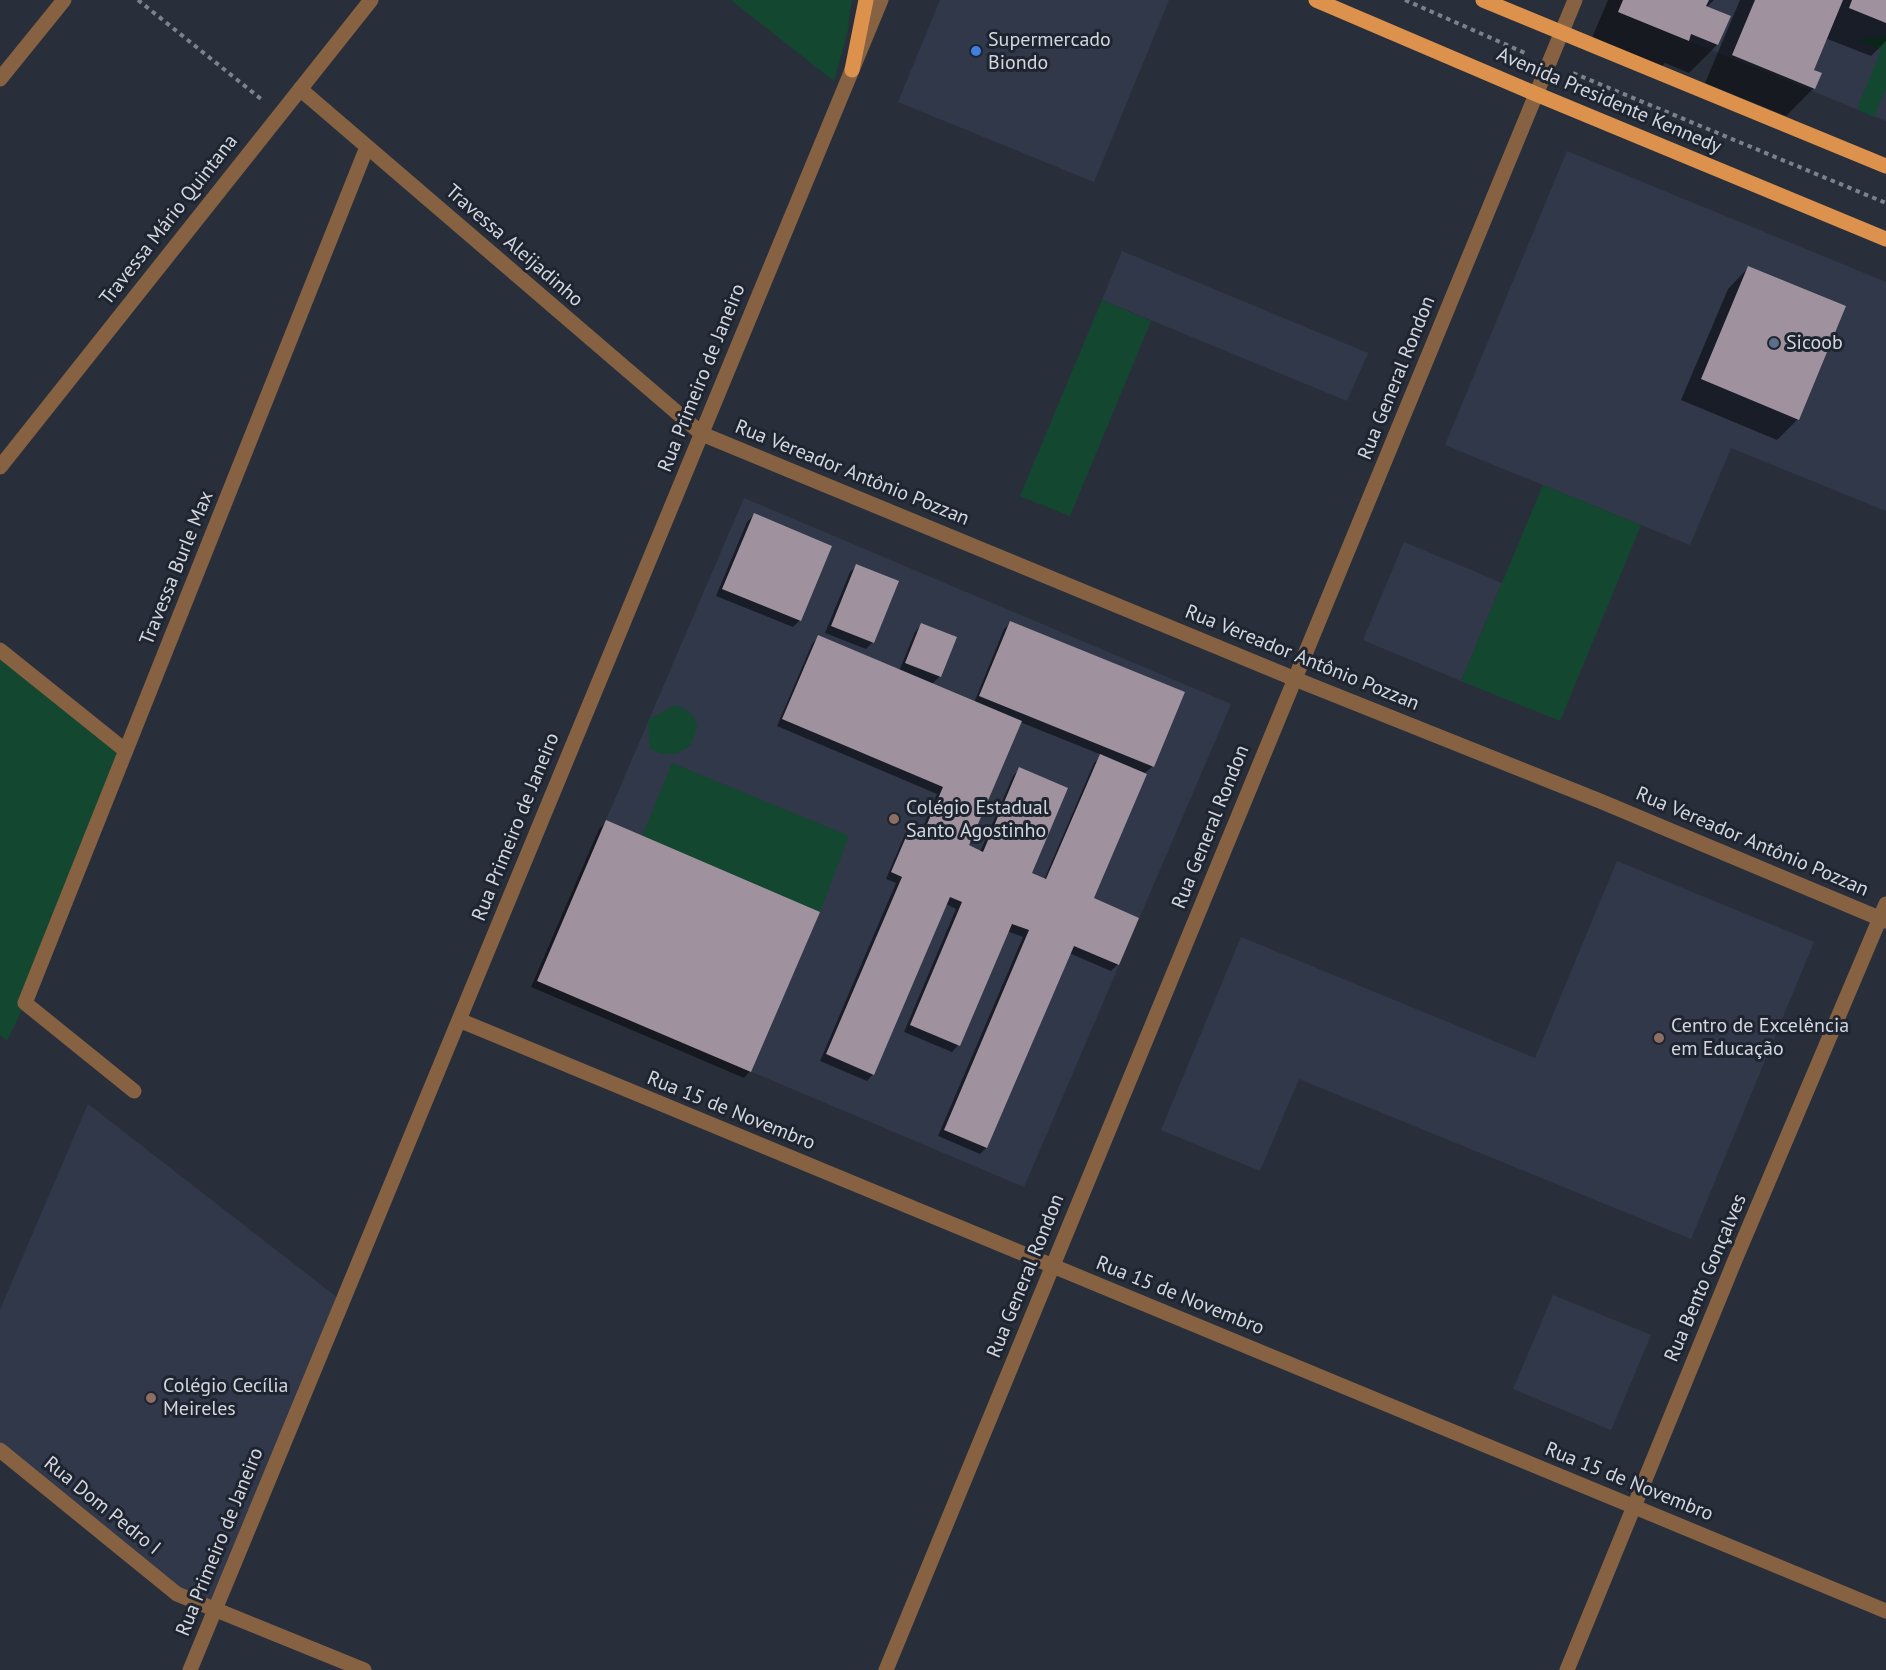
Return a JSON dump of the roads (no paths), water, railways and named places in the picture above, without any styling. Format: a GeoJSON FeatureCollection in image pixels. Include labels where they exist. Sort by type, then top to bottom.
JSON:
{"type":"FeatureCollection","features":[{"type":"Feature","properties":{"kind":"main road"},"geometry":{"type":"LineString","coordinates":[[852,70],[866,0]]}},
{"type":"Feature","properties":{"kind":"main road","name":"Avenida Presidente Kennedy"},"geometry":{"type":"LineString","coordinates":[[1316,0],[1886,239]]}},
{"type":"Feature","properties":{"kind":"main road"},"geometry":{"type":"LineString","coordinates":[[1483,0],[1886,166]]}},
{"type":"Feature","properties":{"kind":"street"},"geometry":{"type":"LineString","coordinates":[[0,79],[64,0]]}},
{"type":"Feature","properties":{"kind":"street","name":"Travessa Mário Quintana"},"geometry":{"type":"LineString","coordinates":[[0,467],[371,0]]}},
{"type":"Feature","properties":{"kind":"street","name":"Rua Primeiro de Janeiro"},"geometry":{"type":"LineString","coordinates":[[190,1670],[881,0]]}},
{"type":"Feature","properties":{"kind":"street","name":"Rua General Rondon"},"geometry":{"type":"LineString","coordinates":[[886,1670],[1575,0]]}},
{"type":"Feature","properties":{"kind":"street","name":"Travessa Aleijadinho"},"geometry":{"type":"LineString","coordinates":[[300,89],[702,434]]}},
{"type":"Feature","properties":{"kind":"street","name":"Travessa Burle Max"},"geometry":{"type":"LineString","coordinates":[[134,1091],[25,1003],[367,147]]}},
{"type":"Feature","properties":{"kind":"street","name":"Rua Vereador Antônio Pozzan"},"geometry":{"type":"LineString","coordinates":[[702,434],[1295,679],[1884,915]]}},
{"type":"Feature","properties":{"kind":"street"},"geometry":{"type":"LineString","coordinates":[[0,650],[126,751]]}},
{"type":"Feature","properties":{"kind":"street","name":"Rua Bento Gonçalves"},"geometry":{"type":"LineString","coordinates":[[1567,1670],[1735,1260],[1884,915]]}},
{"type":"Feature","properties":{"kind":"street","name":"Rua 15 de Novembro"},"geometry":{"type":"LineString","coordinates":[[459,1020],[1886,1611]]}},
{"type":"Feature","properties":{"kind":"street","name":"Rua Dom Pedro I"},"geometry":{"type":"LineString","coordinates":[[0,1450],[177,1594],[215,1610]]}},
{"type":"Feature","properties":{"kind":"street"},"geometry":{"type":"LineString","coordinates":[[215,1610],[364,1670]]}},
{"type":"Feature","properties":{"kind":"place","name":"Supermercado Biondo"},"geometry":{"type":"Point","coordinates":[976,51]}},
{"type":"Feature","properties":{"kind":"place","name":"Sicoob"},"geometry":{"type":"Point","coordinates":[1774,343]}},
{"type":"Feature","properties":{"kind":"place","name":"Colégio Estadual Santo Agostinho"},"geometry":{"type":"Point","coordinates":[894,819]}},
{"type":"Feature","properties":{"kind":"place","name":"Centro de Excelência em Educação"},"geometry":{"type":"Point","coordinates":[1659,1038]}},
{"type":"Feature","properties":{"kind":"place","name":"Colégio Cecília Meireles"},"geometry":{"type":"Point","coordinates":[151,1398]}}]}
